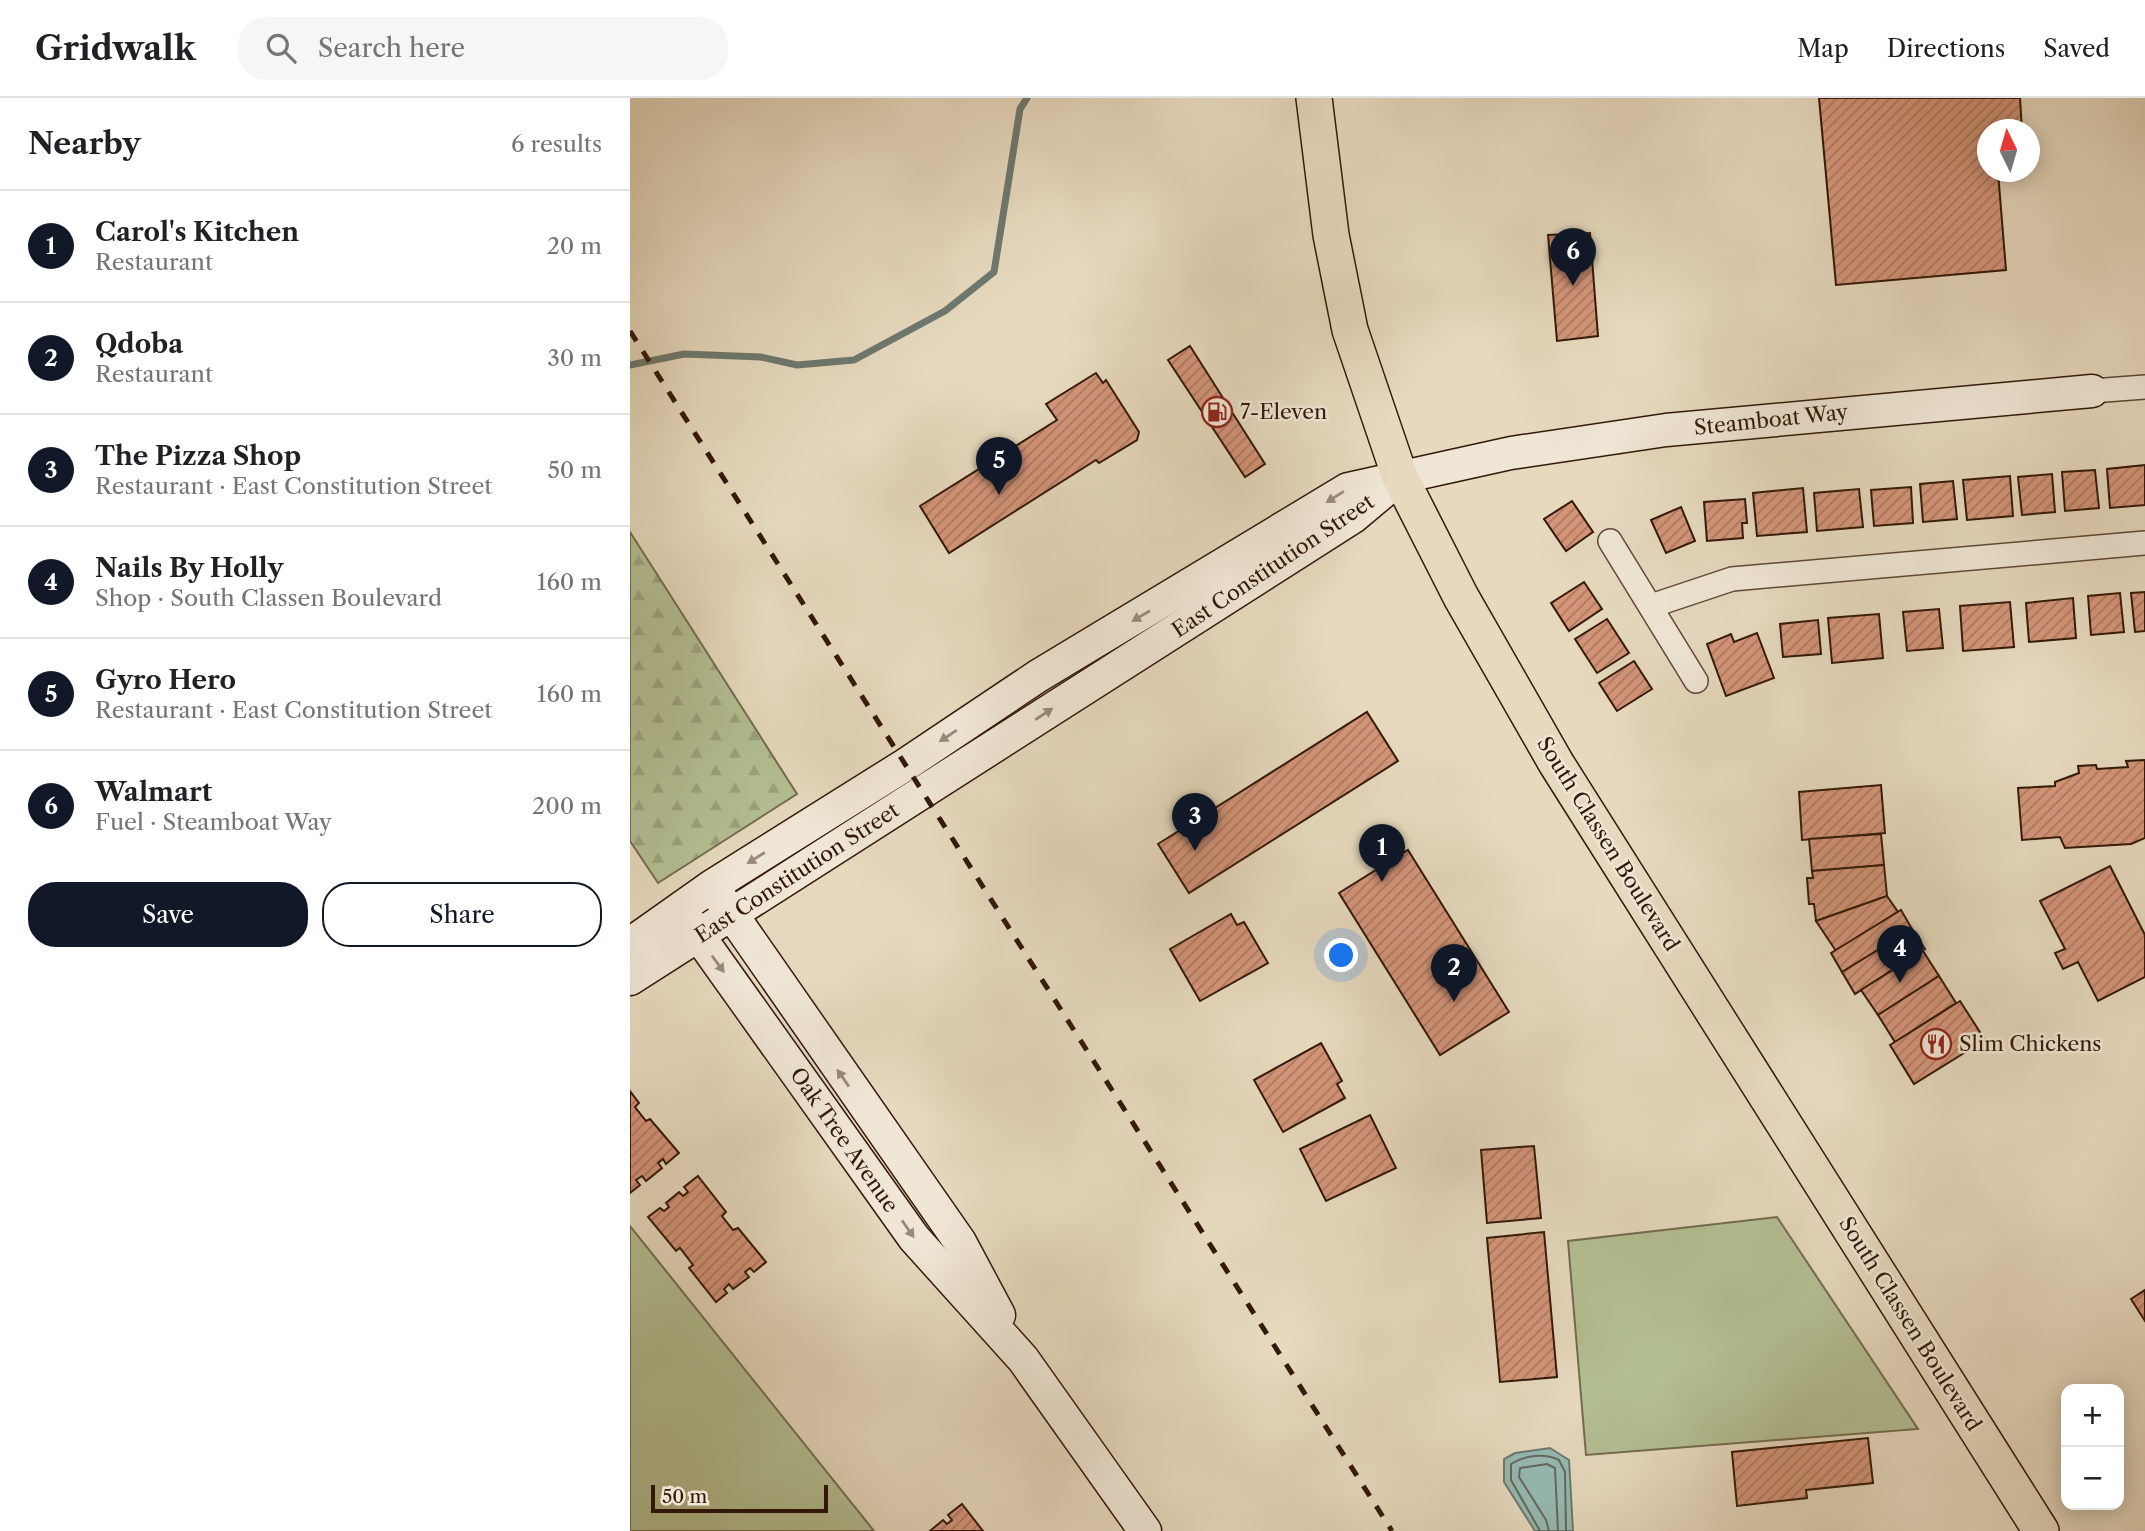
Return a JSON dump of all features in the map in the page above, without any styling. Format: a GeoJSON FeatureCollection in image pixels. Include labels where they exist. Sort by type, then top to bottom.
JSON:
{"type":"FeatureCollection","features":[{"type":"Feature","properties":{"kind":"main road","name":"South Classen Boulevard"},"geometry":{"type":"LineString","coordinates":[[1314,98],[1331,235],[1350,330],[1400,477],[1461,597],[1556,764],[2041,1531]]}},
{"type":"Feature","properties":{"kind":"street","name":"Steamboat Way"},"geometry":{"type":"LineString","coordinates":[[1400,477],[1511,453],[1666,430],[2145,387]]}},
{"type":"Feature","properties":{"kind":"street","name":"East Constitution Street"},"geometry":{"type":"LineString","coordinates":[[630,944],[712,886],[905,765],[1038,676],[1348,489],[1400,477]]}},
{"type":"Feature","properties":{"kind":"street","name":"East Constitution Street"},"geometry":{"type":"LineString","coordinates":[[630,979],[1353,517],[1400,477]]}},
{"type":"Feature","properties":{"kind":"street"},"geometry":{"type":"LineString","coordinates":[[1610,541],[1696,681]]}},
{"type":"Feature","properties":{"kind":"street"},"geometry":{"type":"LineString","coordinates":[[1651,606],[1732,579],[2145,543]]}},
{"type":"Feature","properties":{"kind":"street","name":"Oak Tree Avenue"},"geometry":{"type":"LineString","coordinates":[[712,886],[882,1134],[960,1242],[1023,1359]]}},
{"type":"Feature","properties":{"kind":"street","name":"Oak Tree Avenue"},"geometry":{"type":"LineString","coordinates":[[679,908],[914,1238],[1023,1359],[1145,1531]]}},
{"type":"Feature","properties":{"kind":"street"},"geometry":{"type":"LineString","coordinates":[[856,1156],[882,1134]]}},
{"type":"Feature","properties":{"kind":"green space"},"geometry":{"type":"Polygon","coordinates":[[[630,532],[797,794],[658,883],[630,841],[630,532]]]}},
{"type":"Feature","properties":{"kind":"green space"},"geometry":{"type":"Polygon","coordinates":[[[1777,1217],[1918,1429],[1586,1455],[1568,1241],[1777,1217]]]}},
{"type":"Feature","properties":{"kind":"green space"},"geometry":{"type":"Polygon","coordinates":[[[630,1226],[874,1531],[630,1531],[630,1226]]]}},
{"type":"Feature","properties":{"kind":"water"},"geometry":{"type":"Polygon","coordinates":[[[1550,1448],[1569,1460],[1573,1531],[1535,1531],[1504,1482],[1504,1459],[1515,1453],[1550,1448]]]}},
{"type":"Feature","properties":{"kind":"building"},"geometry":{"type":"Polygon","coordinates":[[[1819,98],[2020,98],[2021,119],[1977,119],[1977,182],[1999,182],[2006,270],[1836,285],[1819,98]]]}},
{"type":"Feature","properties":{"kind":"building"},"geometry":{"type":"Polygon","coordinates":[[[1590,233],[1598,336],[1557,341],[1548,235],[1590,233]]]}},
{"type":"Feature","properties":{"kind":"building","name":"7-Eleven"},"geometry":{"type":"Polygon","coordinates":[[[1190,346],[1265,464],[1245,477],[1168,360],[1190,346]]]}},
{"type":"Feature","properties":{"kind":"building"},"geometry":{"type":"Polygon","coordinates":[[[1096,373],[1103,383],[1106,380],[1139,432],[1137,440],[1099,463],[1096,460],[949,553],[920,506],[1057,420],[1046,404],[1096,373]]]}},
{"type":"Feature","properties":{"kind":"building"},"geometry":{"type":"Polygon","coordinates":[[[2145,465],[2145,505],[2110,508],[2107,469],[2145,465]]]}},
{"type":"Feature","properties":{"kind":"building"},"geometry":{"type":"Polygon","coordinates":[[[2095,470],[2099,508],[2065,511],[2062,472],[2095,470]]]}},
{"type":"Feature","properties":{"kind":"building"},"geometry":{"type":"Polygon","coordinates":[[[2052,474],[2055,512],[2022,515],[2018,477],[2052,474]]]}},
{"type":"Feature","properties":{"kind":"building"},"geometry":{"type":"Polygon","coordinates":[[[2010,476],[2013,516],[1967,520],[1963,480],[2010,476]]]}},
{"type":"Feature","properties":{"kind":"building"},"geometry":{"type":"Polygon","coordinates":[[[1953,481],[1957,519],[1923,522],[1920,484],[1953,481]]]}},
{"type":"Feature","properties":{"kind":"building"},"geometry":{"type":"Polygon","coordinates":[[[1911,487],[1913,523],[1874,526],[1871,490],[1911,487]]]}},
{"type":"Feature","properties":{"kind":"building"},"geometry":{"type":"Polygon","coordinates":[[[1803,488],[1807,532],[1757,536],[1753,493],[1803,488]]]}},
{"type":"Feature","properties":{"kind":"building"},"geometry":{"type":"Polygon","coordinates":[[[1859,489],[1863,527],[1817,531],[1814,493],[1859,489]]]}},
{"type":"Feature","properties":{"kind":"building"},"geometry":{"type":"Polygon","coordinates":[[[1745,499],[1747,523],[1742,523],[1743,538],[1707,541],[1704,502],[1745,499]]]}},
{"type":"Feature","properties":{"kind":"building"},"geometry":{"type":"Polygon","coordinates":[[[1572,501],[1593,532],[1566,551],[1544,519],[1572,501]]]}},
{"type":"Feature","properties":{"kind":"building"},"geometry":{"type":"Polygon","coordinates":[[[1681,507],[1695,541],[1666,553],[1651,520],[1681,507]]]}},
{"type":"Feature","properties":{"kind":"building"},"geometry":{"type":"Polygon","coordinates":[[[1584,582],[1602,609],[1569,631],[1551,603],[1584,582]]]}},
{"type":"Feature","properties":{"kind":"building"},"geometry":{"type":"Polygon","coordinates":[[[2145,592],[2145,631],[2135,632],[2131,593],[2145,592]]]}},
{"type":"Feature","properties":{"kind":"building"},"geometry":{"type":"Polygon","coordinates":[[[2120,593],[2124,632],[2091,635],[2088,596],[2120,593]]]}},
{"type":"Feature","properties":{"kind":"building"},"geometry":{"type":"Polygon","coordinates":[[[2073,598],[2076,638],[2029,642],[2026,603],[2073,598]]]}},
{"type":"Feature","properties":{"kind":"building"},"geometry":{"type":"Polygon","coordinates":[[[2010,602],[2014,647],[1963,651],[1960,606],[2010,602]]]}},
{"type":"Feature","properties":{"kind":"building"},"geometry":{"type":"Polygon","coordinates":[[[1939,609],[1943,648],[1907,651],[1903,612],[1939,609]]]}},
{"type":"Feature","properties":{"kind":"building"},"geometry":{"type":"Polygon","coordinates":[[[1879,614],[1883,658],[1832,663],[1828,618],[1879,614]]]}},
{"type":"Feature","properties":{"kind":"building"},"geometry":{"type":"Polygon","coordinates":[[[1607,619],[1629,653],[1597,673],[1575,639],[1607,619]]]}},
{"type":"Feature","properties":{"kind":"building"},"geometry":{"type":"Polygon","coordinates":[[[1818,620],[1821,654],[1783,657],[1780,624],[1818,620]]]}},
{"type":"Feature","properties":{"kind":"building"},"geometry":{"type":"Polygon","coordinates":[[[1757,633],[1774,678],[1726,696],[1707,644],[1731,634],[1734,642],[1757,633]]]}},
{"type":"Feature","properties":{"kind":"building"},"geometry":{"type":"Polygon","coordinates":[[[1634,661],[1652,689],[1617,711],[1599,683],[1634,661]]]}},
{"type":"Feature","properties":{"kind":"building"},"geometry":{"type":"Polygon","coordinates":[[[1367,712],[1398,761],[1189,893],[1158,844],[1367,712]]]}},
{"type":"Feature","properties":{"kind":"building"},"geometry":{"type":"Polygon","coordinates":[[[2145,760],[2145,838],[2131,844],[2065,848],[2060,837],[2022,840],[2018,788],[2055,786],[2055,782],[2079,773],[2078,766],[2096,765],[2097,769],[2128,767],[2126,761],[2145,760]]]}},
{"type":"Feature","properties":{"kind":"building"},"geometry":{"type":"Polygon","coordinates":[[[1881,785],[1885,833],[1802,840],[1799,792],[1881,785]]]}},
{"type":"Feature","properties":{"kind":"building"},"geometry":{"type":"Polygon","coordinates":[[[1881,834],[1884,865],[1812,871],[1809,839],[1881,834]]]}},
{"type":"Feature","properties":{"kind":"building"},"geometry":{"type":"Polygon","coordinates":[[[1408,850],[1509,1012],[1440,1055],[1339,893],[1408,850]]]}},
{"type":"Feature","properties":{"kind":"building"},"geometry":{"type":"Polygon","coordinates":[[[1884,865],[1887,896],[1816,921],[1814,904],[1809,904],[1807,878],[1813,878],[1812,871],[1884,865]]]}},
{"type":"Feature","properties":{"kind":"building"},"geometry":{"type":"Polygon","coordinates":[[[2110,866],[2145,935],[2145,977],[2098,1001],[2078,962],[2063,969],[2055,953],[2065,949],[2040,901],[2110,866]]]}},
{"type":"Feature","properties":{"kind":"building"},"geometry":{"type":"Polygon","coordinates":[[[1887,896],[1898,912],[1836,951],[1816,921],[1887,896]]]}},
{"type":"Feature","properties":{"kind":"building"},"geometry":{"type":"Polygon","coordinates":[[[1901,910],[1912,929],[1842,972],[1831,953],[1901,910]]]}},
{"type":"Feature","properties":{"kind":"building"},"geometry":{"type":"Polygon","coordinates":[[[1231,914],[1237,925],[1244,922],[1268,963],[1200,1001],[1170,949],[1231,914]]]}},
{"type":"Feature","properties":{"kind":"building"},"geometry":{"type":"Polygon","coordinates":[[[1912,929],[1925,949],[1855,994],[1842,972],[1912,929]]]}},
{"type":"Feature","properties":{"kind":"building"},"geometry":{"type":"Polygon","coordinates":[[[1923,951],[1939,976],[1878,1015],[1861,990],[1923,951]]]}},
{"type":"Feature","properties":{"kind":"building"},"geometry":{"type":"Polygon","coordinates":[[[1939,976],[1956,1003],[1895,1042],[1878,1015],[1939,976]]]}},
{"type":"Feature","properties":{"kind":"building","name":"Slim Chickens"},"geometry":{"type":"Polygon","coordinates":[[[1960,1001],[1985,1040],[1914,1084],[1890,1045],[1960,1001]]]}},
{"type":"Feature","properties":{"kind":"building"},"geometry":{"type":"Polygon","coordinates":[[[1321,1043],[1342,1081],[1337,1084],[1345,1098],[1283,1132],[1254,1080],[1321,1043]]]}},
{"type":"Feature","properties":{"kind":"building"},"geometry":{"type":"Polygon","coordinates":[[[630,1091],[639,1103],[635,1107],[646,1121],[650,1119],[679,1153],[666,1164],[663,1159],[658,1163],[662,1168],[646,1181],[642,1176],[636,1180],[640,1185],[630,1193],[630,1091]]]}},
{"type":"Feature","properties":{"kind":"building"},"geometry":{"type":"Polygon","coordinates":[[[1370,1115],[1396,1168],[1326,1201],[1300,1149],[1370,1115]]]}},
{"type":"Feature","properties":{"kind":"building"},"geometry":{"type":"Polygon","coordinates":[[[1534,1146],[1541,1218],[1487,1223],[1481,1150],[1534,1146]]]}},
{"type":"Feature","properties":{"kind":"building"},"geometry":{"type":"Polygon","coordinates":[[[698,1176],[726,1212],[722,1216],[733,1230],[738,1228],[766,1262],[754,1272],[750,1268],[745,1272],[749,1277],[733,1289],[729,1284],[724,1289],[727,1293],[716,1302],[689,1268],[693,1265],[680,1248],[676,1251],[648,1217],[660,1208],[664,1211],[669,1207],[666,1203],[679,1192],[683,1196],[688,1192],[684,1187],[698,1176]]]}},
{"type":"Feature","properties":{"kind":"building"},"geometry":{"type":"Polygon","coordinates":[[[1544,1232],[1557,1377],[1500,1382],[1487,1238],[1544,1232]]]}},
{"type":"Feature","properties":{"kind":"building"},"geometry":{"type":"Polygon","coordinates":[[[2145,1290],[2145,1321],[2131,1299],[2145,1290]]]}},
{"type":"Feature","properties":{"kind":"building"},"geometry":{"type":"Polygon","coordinates":[[[1868,1438],[1873,1483],[1806,1490],[1807,1498],[1737,1506],[1732,1452],[1868,1438]]]}},
{"type":"Feature","properties":{"kind":"building"},"geometry":{"type":"Polygon","coordinates":[[[962,1504],[983,1531],[930,1531],[943,1520],[947,1524],[952,1520],[948,1515],[962,1504]]]}},
{"type":"Feature","properties":{"kind":"waterway"},"geometry":{"type":"LineString","coordinates":[[630,365],[684,354],[761,357],[797,365],[854,360],[945,311],[994,272],[1020,109],[1027,98]]}},
{"type":"Feature","properties":{"kind":"railway"},"geometry":{"type":"LineString","coordinates":[[630,331],[1392,1531]]}},
{"type":"Feature","properties":{"kind":"place","name":"Walmart"},"geometry":{"type":"Point","coordinates":[1573,286]}},
{"type":"Feature","properties":{"kind":"place","name":"7-Eleven"},"geometry":{"type":"Point","coordinates":[1217,412]}},
{"type":"Feature","properties":{"kind":"place","name":"Gyro Hero"},"geometry":{"type":"Point","coordinates":[999,495]}},
{"type":"Feature","properties":{"kind":"place","name":"The Pizza Shop"},"geometry":{"type":"Point","coordinates":[1195,851]}},
{"type":"Feature","properties":{"kind":"place","name":"Carol's Kitchen"},"geometry":{"type":"Point","coordinates":[1382,882]}},
{"type":"Feature","properties":{"kind":"place","name":"Nails By Holly"},"geometry":{"type":"Point","coordinates":[1900,983]}},
{"type":"Feature","properties":{"kind":"place","name":"Qdoba"},"geometry":{"type":"Point","coordinates":[1454,1002]}},
{"type":"Feature","properties":{"kind":"place","name":"Slim Chickens"},"geometry":{"type":"Point","coordinates":[1936,1044]}}]}
